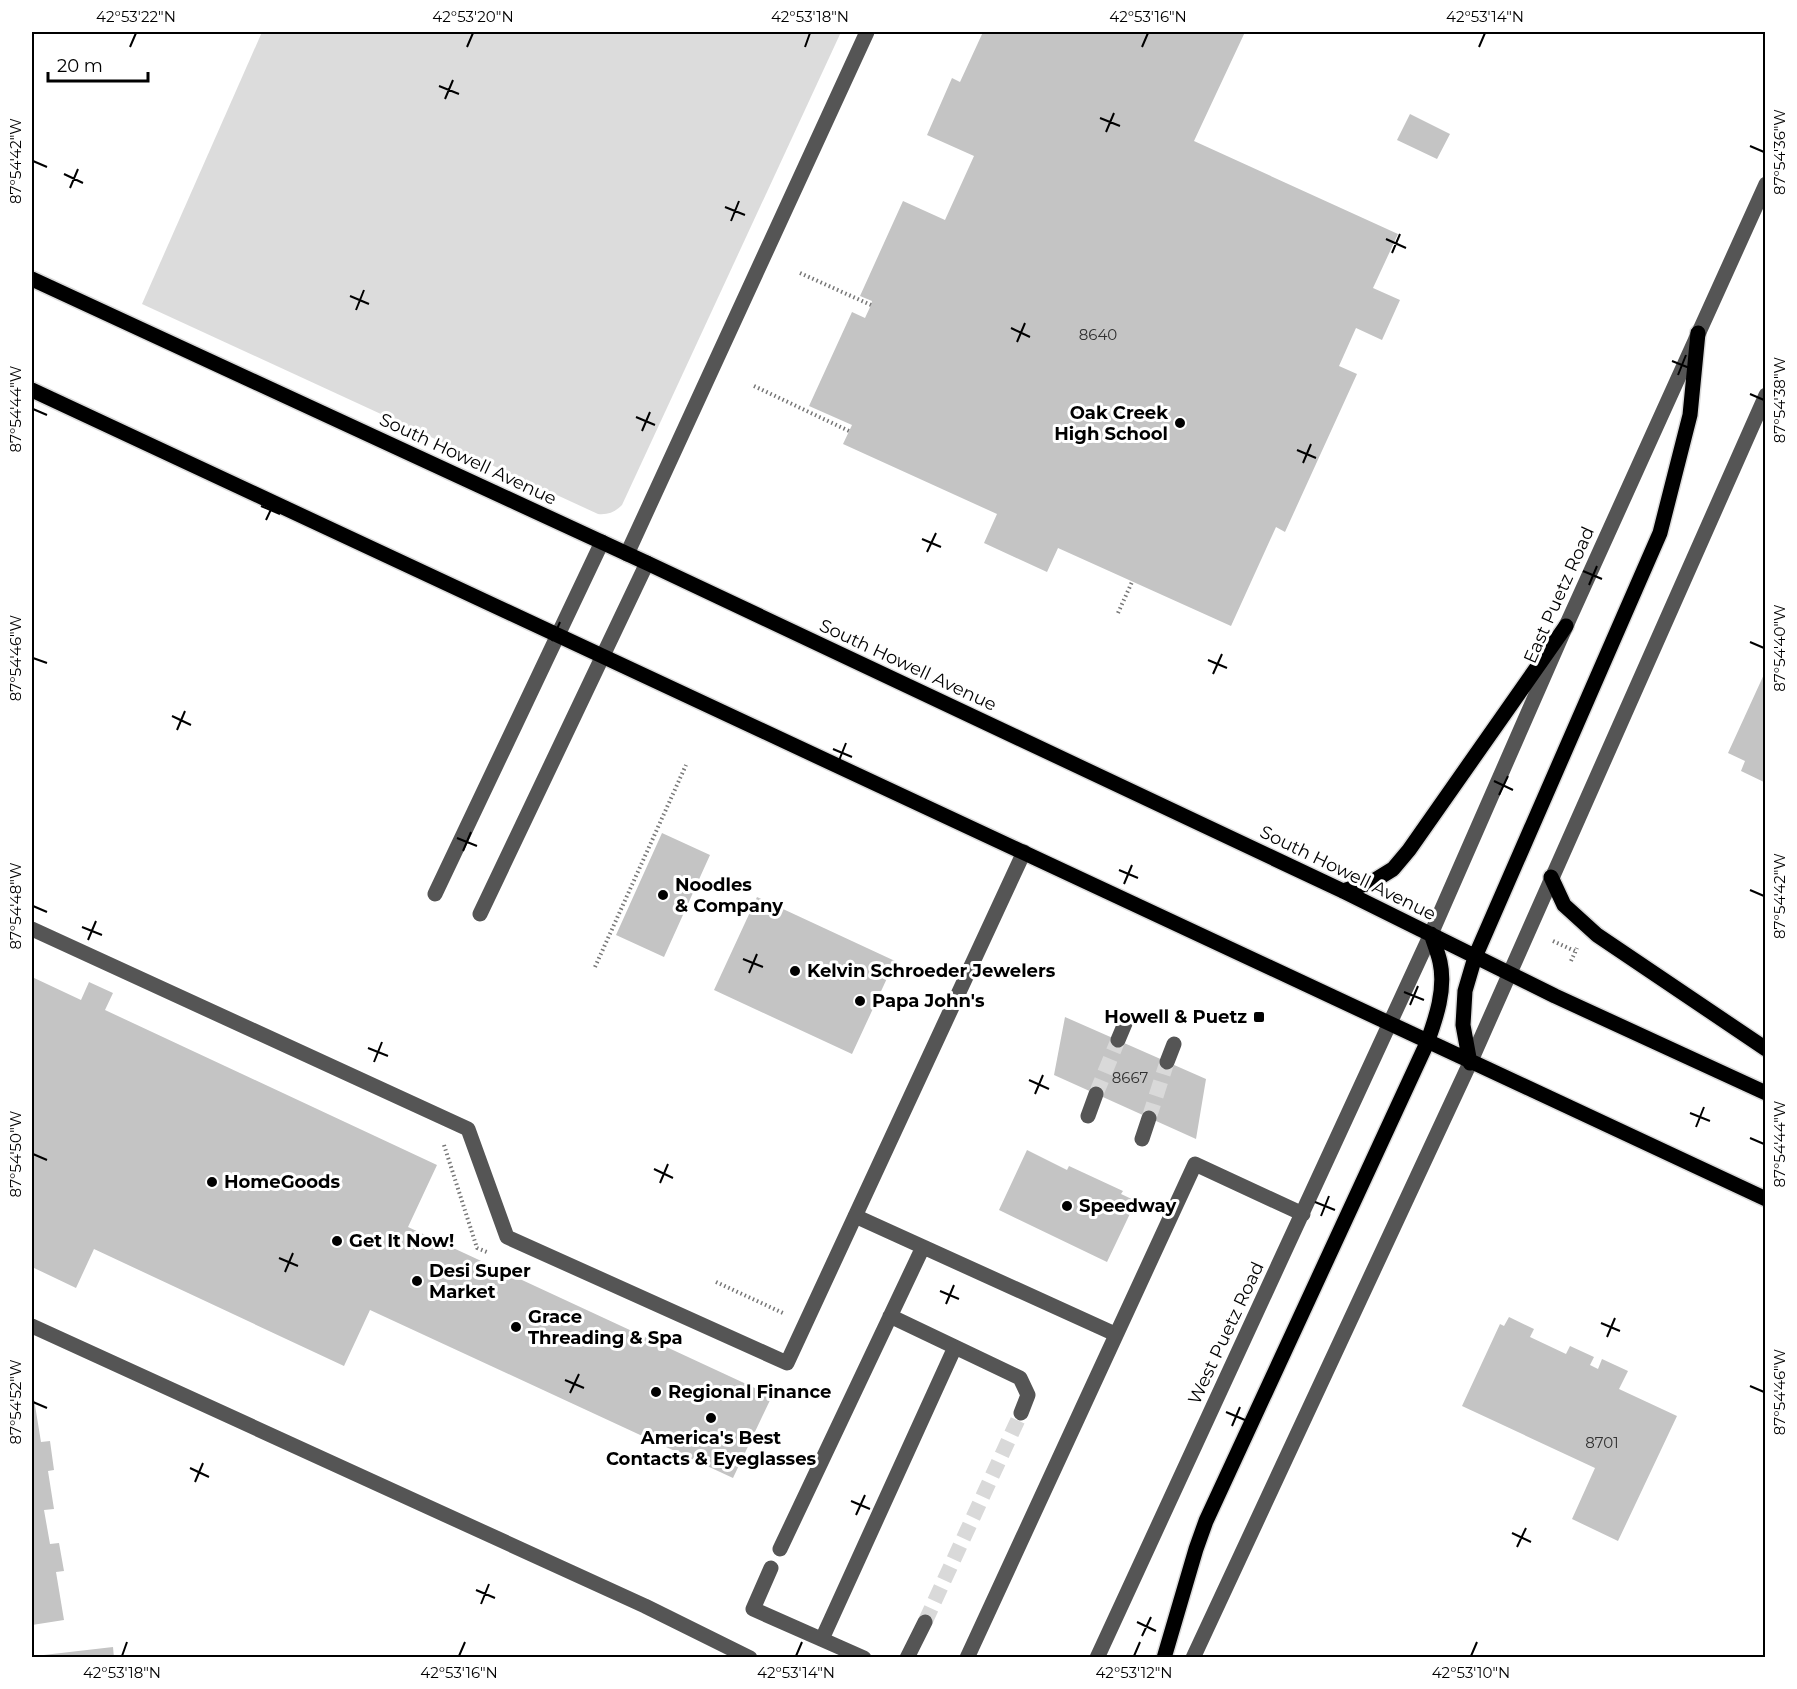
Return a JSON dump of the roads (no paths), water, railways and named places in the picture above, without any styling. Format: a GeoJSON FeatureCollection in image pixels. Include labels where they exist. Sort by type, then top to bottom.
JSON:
{"type":"FeatureCollection","features":[{"type":"Feature","properties":{"kind":"main road","name":"South Howell Avenue"},"geometry":{"type":"LineString","coordinates":[[32,279],[647,563],[1342,891],[1508,974],[1766,1093]]}},
{"type":"Feature","properties":{"kind":"main road"},"geometry":{"type":"LineString","coordinates":[[1470,1063],[1463,1025],[1465,991],[1475,957],[1660,533],[1690,415],[1698,333]]}},
{"type":"Feature","properties":{"kind":"main road"},"geometry":{"type":"LineString","coordinates":[[32,390],[1766,1200]]}},
{"type":"Feature","properties":{"kind":"main road"},"geometry":{"type":"LineString","coordinates":[[1342,891],[1372,882],[1393,869],[1410,850],[1566,626]]}},
{"type":"Feature","properties":{"kind":"main road"},"geometry":{"type":"LineString","coordinates":[[1551,877],[1564,904],[1598,935],[1766,1049]]}},
{"type":"Feature","properties":{"kind":"main road"},"geometry":{"type":"LineString","coordinates":[[1164,1658],[1206,1521],[1436,1019],[1442,988],[1440,963],[1431,934]]}},
{"type":"Feature","properties":{"kind":"street"},"geometry":{"type":"LineString","coordinates":[[627,554],[867,32]]}},
{"type":"Feature","properties":{"kind":"street","name":"East Puetz Road"},"geometry":{"type":"LineString","coordinates":[[1390,1024],[1566,626],[1766,184]]}},
{"type":"Feature","properties":{"kind":"street"},"geometry":{"type":"LineString","coordinates":[[1193,1658],[1470,1063],[1766,395]]}},
{"type":"Feature","properties":{"kind":"street"},"geometry":{"type":"LineString","coordinates":[[435,894],[602,542]]}},
{"type":"Feature","properties":{"kind":"street"},"geometry":{"type":"LineString","coordinates":[[480,914],[647,563]]}},
{"type":"Feature","properties":{"kind":"street"},"geometry":{"type":"LineString","coordinates":[[32,928],[468,1129],[507,1237],[787,1363],[1024,852]]}},
{"type":"Feature","properties":{"kind":"street"},"geometry":{"type":"LineString","coordinates":[[1118,1040],[1126,1021]]}},
{"type":"Feature","properties":{"kind":"street","name":"West Puetz Road"},"geometry":{"type":"LineString","coordinates":[[1097,1658],[1390,1024]]}},
{"type":"Feature","properties":{"kind":"street"},"geometry":{"type":"LineString","coordinates":[[1167,1062],[1174,1044]]}},
{"type":"Feature","properties":{"kind":"street"},"geometry":{"type":"LineString","coordinates":[[1088,1116],[1096,1094]]}},
{"type":"Feature","properties":{"kind":"street"},"geometry":{"type":"LineString","coordinates":[[1142,1139],[1149,1118]]}},
{"type":"Feature","properties":{"kind":"street"},"geometry":{"type":"LineString","coordinates":[[967,1658],[1115,1334],[1196,1164],[1303,1214]]}},
{"type":"Feature","properties":{"kind":"street"},"geometry":{"type":"LineString","coordinates":[[855,1216],[1115,1334]]}},
{"type":"Feature","properties":{"kind":"street"},"geometry":{"type":"LineString","coordinates":[[780,1549],[923,1247]]}},
{"type":"Feature","properties":{"kind":"street"},"geometry":{"type":"LineString","coordinates":[[890,1316],[1020,1378],[1028,1395],[1021,1413]]}},
{"type":"Feature","properties":{"kind":"street"},"geometry":{"type":"LineString","coordinates":[[32,1326],[645,1606],[750,1658]]}},
{"type":"Feature","properties":{"kind":"street"},"geometry":{"type":"LineString","coordinates":[[822,1640],[955,1347]]}},
{"type":"Feature","properties":{"kind":"street"},"geometry":{"type":"LineString","coordinates":[[771,1568],[753,1609],[864,1658]]}},
{"type":"Feature","properties":{"kind":"street"},"geometry":{"type":"LineString","coordinates":[[907,1658],[925,1622]]}},
{"type":"Feature","properties":{"kind":"tunnel"},"geometry":{"type":"LineString","coordinates":[[1096,1094],[1118,1040]]}},
{"type":"Feature","properties":{"kind":"tunnel"},"geometry":{"type":"LineString","coordinates":[[1149,1118],[1167,1062]]}},
{"type":"Feature","properties":{"kind":"tunnel"},"geometry":{"type":"LineString","coordinates":[[925,1622],[1021,1413]]}},
{"type":"Feature","properties":{"kind":"place","name":"Oak Creek High School"},"geometry":{"type":"Point","coordinates":[1180,423]}},
{"type":"Feature","properties":{"kind":"place","name":"Noodles & Company"},"geometry":{"type":"Point","coordinates":[663,895]}},
{"type":"Feature","properties":{"kind":"place","name":"Kelvin Schroeder Jewelers"},"geometry":{"type":"Point","coordinates":[795,971]}},
{"type":"Feature","properties":{"kind":"place","name":"Papa John's"},"geometry":{"type":"Point","coordinates":[860,1001]}},
{"type":"Feature","properties":{"kind":"place","name":"Howell & Puetz"},"geometry":{"type":"Point","coordinates":[1259,1017]}},
{"type":"Feature","properties":{"kind":"place","name":"HomeGoods"},"geometry":{"type":"Point","coordinates":[212,1182]}},
{"type":"Feature","properties":{"kind":"place","name":"Speedway"},"geometry":{"type":"Point","coordinates":[1067,1206]}},
{"type":"Feature","properties":{"kind":"place","name":"Get It Now!"},"geometry":{"type":"Point","coordinates":[337,1241]}},
{"type":"Feature","properties":{"kind":"place","name":"Desi Super Market"},"geometry":{"type":"Point","coordinates":[417,1281]}},
{"type":"Feature","properties":{"kind":"place","name":"Grace Threading & Spa"},"geometry":{"type":"Point","coordinates":[516,1327]}},
{"type":"Feature","properties":{"kind":"place","name":"Regional Finance"},"geometry":{"type":"Point","coordinates":[656,1392]}},
{"type":"Feature","properties":{"kind":"place","name":"America's Best Contacts & Eyeglasses"},"geometry":{"type":"Point","coordinates":[711,1418]}}]}
